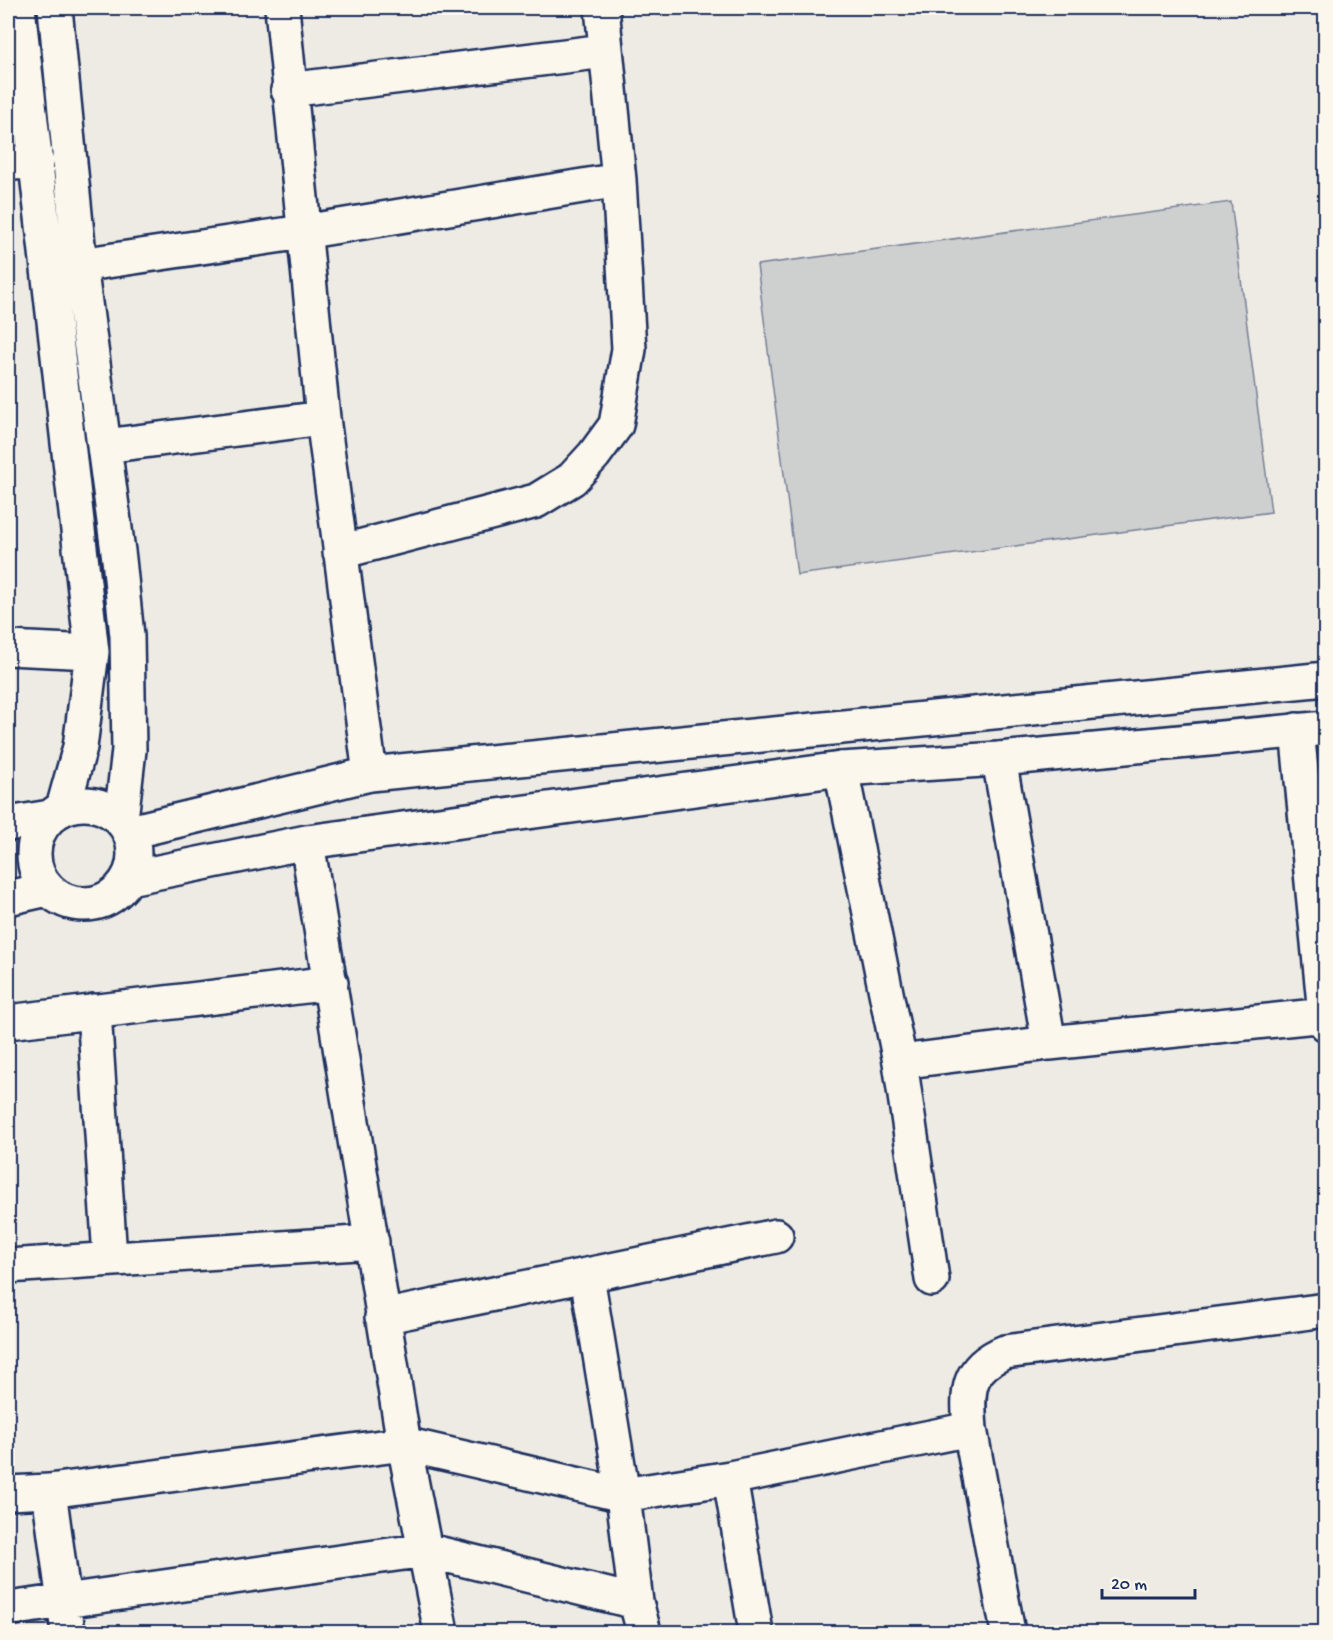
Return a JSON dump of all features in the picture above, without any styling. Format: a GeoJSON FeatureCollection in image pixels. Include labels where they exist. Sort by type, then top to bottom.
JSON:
{"type":"FeatureCollection","features":[{"type":"Feature","properties":{"kind":"street"},"geometry":{"type":"LineString","coordinates":[[8,824],[56,812],[78,804],[94,804],[109,810],[125,826],[134,848],[134,863],[129,878],[119,891],[106,899],[91,904],[75,903],[60,898],[48,889],[39,875],[34,860],[38,837],[56,812],[80,747],[92,652],[22,163],[18,8]]}},
{"type":"Feature","properties":{"kind":"street"},"geometry":{"type":"LineString","coordinates":[[55,8],[80,265],[105,447],[127,636],[129,750],[125,826]]}},
{"type":"Feature","properties":{"kind":"street"},"geometry":{"type":"LineString","coordinates":[[282,8],[288,90],[323,418],[370,774]]}},
{"type":"Feature","properties":{"kind":"street"},"geometry":{"type":"LineString","coordinates":[[340,552],[536,501],[572,479],[594,455],[616,425],[629,350],[619,180],[602,8]]}},
{"type":"Feature","properties":{"kind":"street"},"geometry":{"type":"LineString","coordinates":[[288,90],[606,51]]}},
{"type":"Feature","properties":{"kind":"street"},"geometry":{"type":"LineString","coordinates":[[80,265],[303,232],[619,180]]}},
{"type":"Feature","properties":{"kind":"street"},"geometry":{"type":"LineString","coordinates":[[105,447],[323,418]]}},
{"type":"Feature","properties":{"kind":"street"},"geometry":{"type":"LineString","coordinates":[[8,648],[92,652]]}},
{"type":"Feature","properties":{"kind":"street"},"geometry":{"type":"LineString","coordinates":[[125,826],[370,774],[1326,679]]}},
{"type":"Feature","properties":{"kind":"street"},"geometry":{"type":"LineString","coordinates":[[129,878],[307,842],[841,769],[999,759],[1311,729],[1326,1024]]}},
{"type":"Feature","properties":{"kind":"street"},"geometry":{"type":"LineString","coordinates":[[999,759],[1049,1043]]}},
{"type":"Feature","properties":{"kind":"street"},"geometry":{"type":"LineString","coordinates":[[841,769],[900,1062],[932,1279]]}},
{"type":"Feature","properties":{"kind":"street"},"geometry":{"type":"LineString","coordinates":[[307,842],[372,1242],[382,1317],[441,1632]]}},
{"type":"Feature","properties":{"kind":"street"},"geometry":{"type":"LineString","coordinates":[[8,898],[48,889]]}},
{"type":"Feature","properties":{"kind":"street"},"geometry":{"type":"LineString","coordinates":[[8,1022],[331,983]]}},
{"type":"Feature","properties":{"kind":"street"},"geometry":{"type":"LineString","coordinates":[[94,1011],[110,1258]]}},
{"type":"Feature","properties":{"kind":"street"},"geometry":{"type":"LineString","coordinates":[[900,1062],[1049,1043],[1325,1015]]}},
{"type":"Feature","properties":{"kind":"street"},"geometry":{"type":"LineString","coordinates":[[382,1317],[776,1236]]}},
{"type":"Feature","properties":{"kind":"street"},"geometry":{"type":"LineString","coordinates":[[8,1262],[372,1242]]}},
{"type":"Feature","properties":{"kind":"street"},"geometry":{"type":"LineString","coordinates":[[8,1609],[66,1617],[425,1550],[640,1617],[623,1495],[586,1276]]}},
{"type":"Feature","properties":{"kind":"street"},"geometry":{"type":"LineString","coordinates":[[1008,1632],[970,1429],[968,1397],[971,1382],[988,1359],[1005,1352],[1326,1310]]}},
{"type":"Feature","properties":{"kind":"street"},"geometry":{"type":"LineString","coordinates":[[8,1493],[49,1491],[404,1444],[623,1495],[730,1478],[970,1429]]}},
{"type":"Feature","properties":{"kind":"street"},"geometry":{"type":"LineString","coordinates":[[730,1478],[756,1632]]}},
{"type":"Feature","properties":{"kind":"street"},"geometry":{"type":"LineString","coordinates":[[49,1491],[66,1617]]}},
{"type":"Feature","properties":{"kind":"shaded area"},"geometry":{"type":"Polygon","coordinates":[[[1231,202],[1271,512],[797,575],[757,265],[1231,202]]]}}]}
